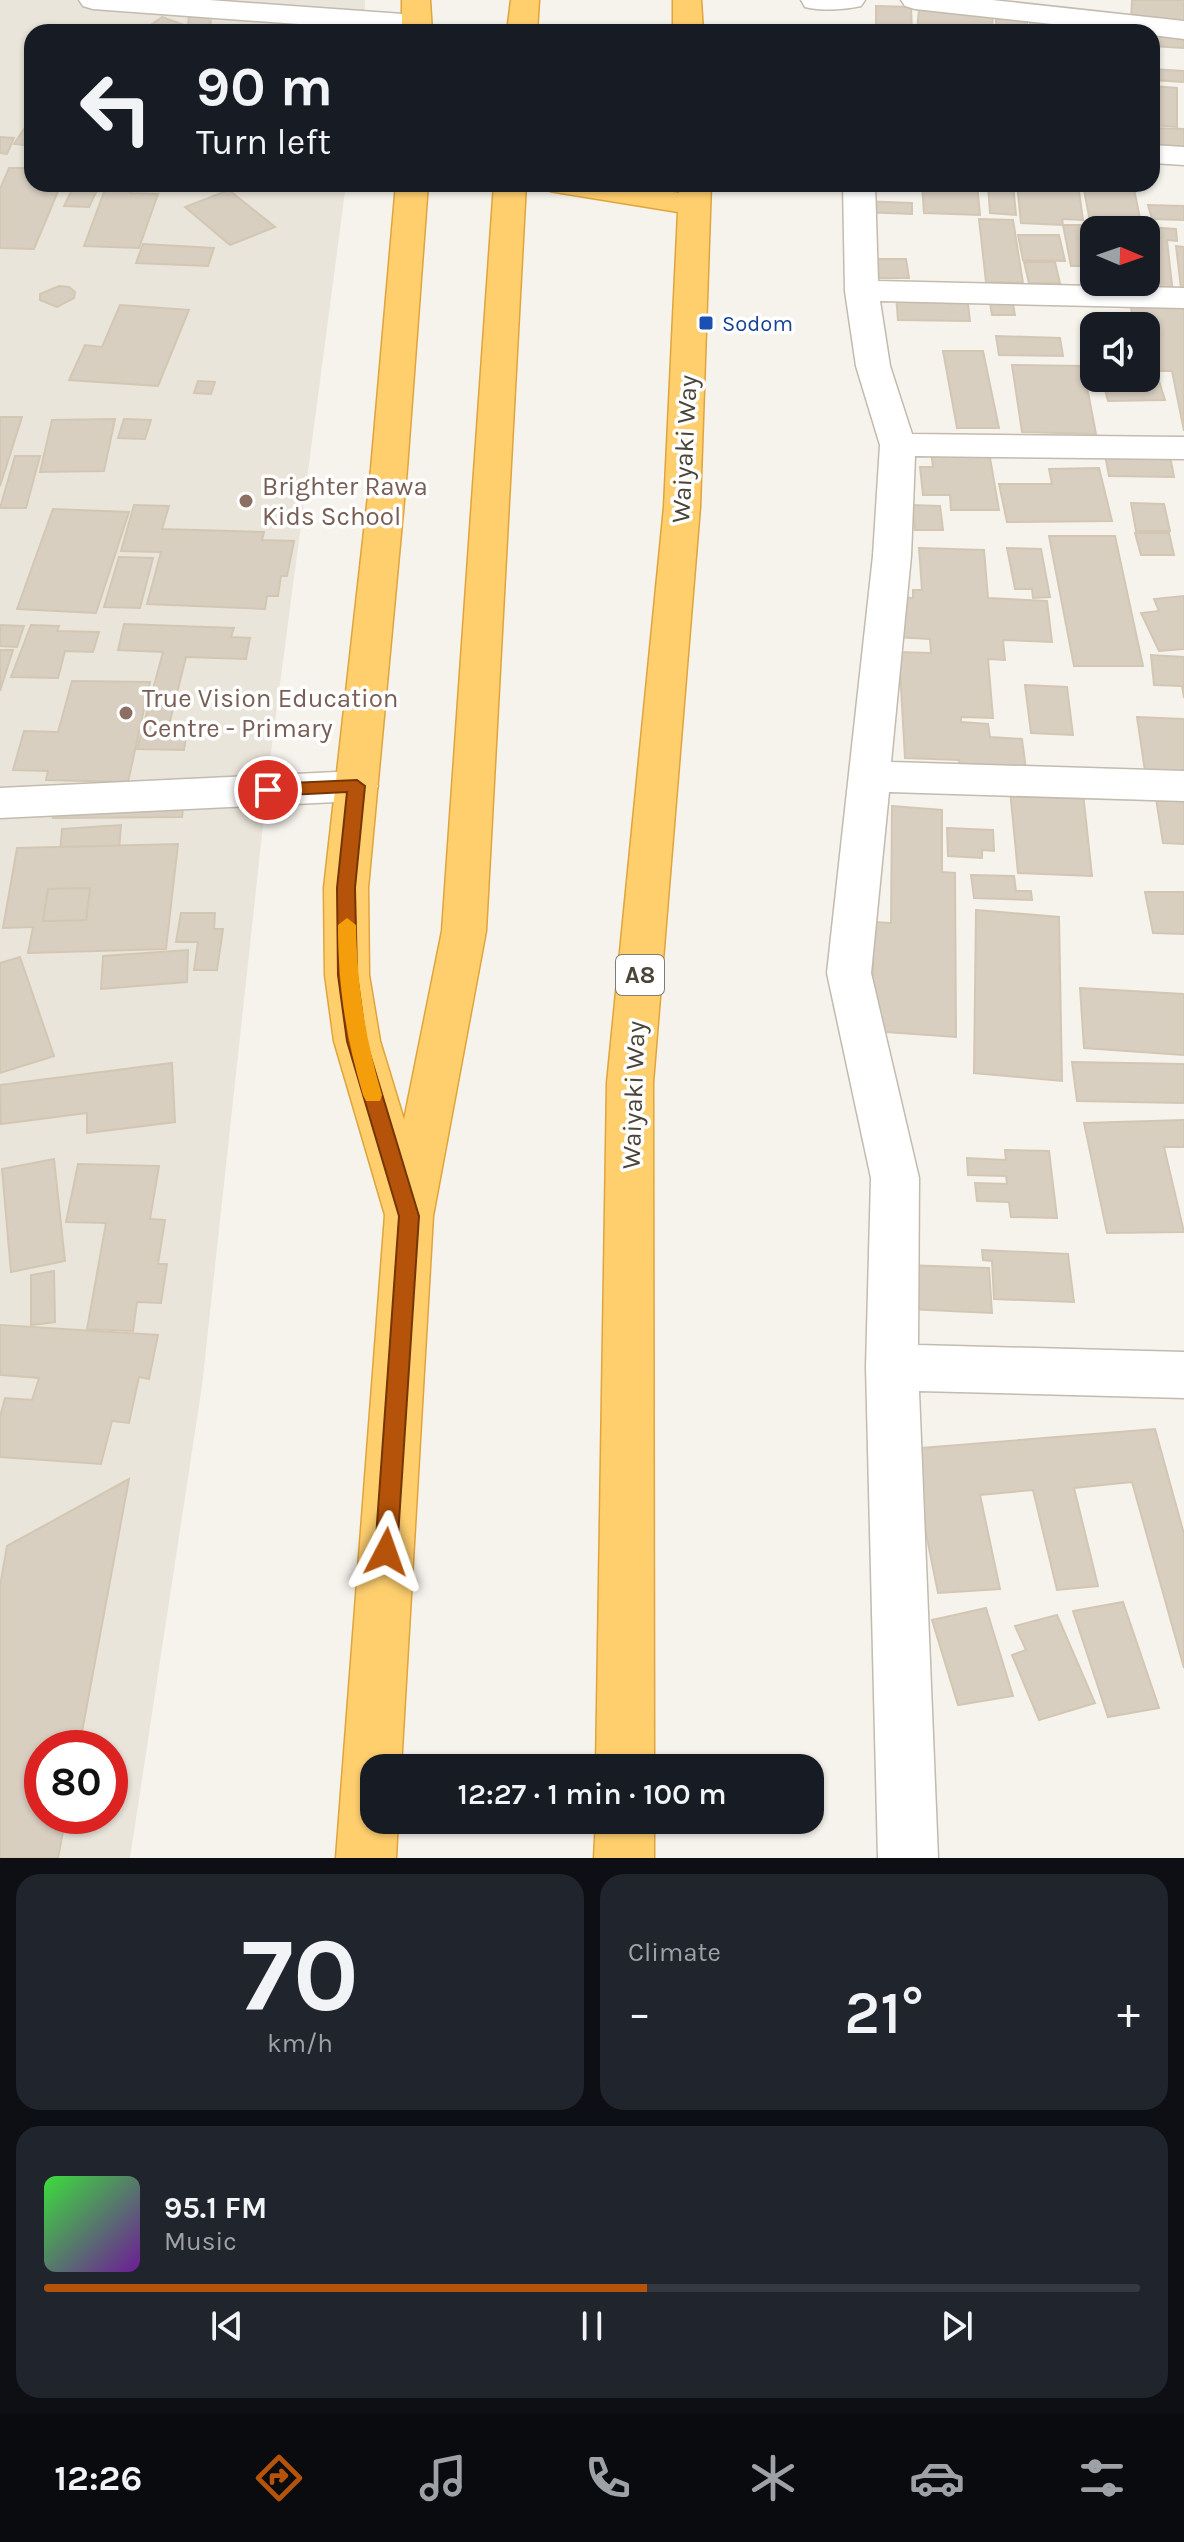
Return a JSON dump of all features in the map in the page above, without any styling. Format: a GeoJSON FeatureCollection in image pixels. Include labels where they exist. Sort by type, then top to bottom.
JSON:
{"type":"FeatureCollection","features":[{"type":"Feature","properties":{"kind":"highway"},"geometry":{"type":"LineString","coordinates":[[523,24],[525,0]]}},
{"type":"Feature","properties":{"kind":"highway"},"geometry":{"type":"LineString","coordinates":[[687,0],[688,24]]}},
{"type":"Feature","properties":{"kind":"highway"},"geometry":{"type":"LineString","coordinates":[[409,1216],[357,1041],[347,975],[346,888],[389,469],[411,192]]}},
{"type":"Feature","properties":{"kind":"highway"},"geometry":{"type":"LineString","coordinates":[[366,1858],[409,1216],[464,931],[510,192]]}},
{"type":"Feature","properties":{"kind":"highway"},"geometry":{"type":"LineString","coordinates":[[659,192],[696,195]]}},
{"type":"Feature","properties":{"kind":"highway","name":"Waiyaki Way"},"geometry":{"type":"LineString","coordinates":[[625,1754],[630,1083],[682,507],[696,195]]}},
{"type":"Feature","properties":{"kind":"highway"},"geometry":{"type":"LineString","coordinates":[[624,1858],[625,1834]]}},
{"type":"Feature","properties":{"kind":"street"},"geometry":{"type":"LineString","coordinates":[[93,0],[417,19]]}},
{"type":"Feature","properties":{"kind":"street"},"geometry":{"type":"LineString","coordinates":[[822,24],[815,0],[851,0]]}},
{"type":"Feature","properties":{"kind":"street"},"geometry":{"type":"LineString","coordinates":[[915,0],[1130,24]]}},
{"type":"Feature","properties":{"kind":"street"},"geometry":{"type":"LineString","coordinates":[[1160,27],[1184,30]]}},
{"type":"Feature","properties":{"kind":"street"},"geometry":{"type":"LineString","coordinates":[[1160,154],[1184,156]]}},
{"type":"Feature","properties":{"kind":"street"},"geometry":{"type":"LineString","coordinates":[[859,192],[862,291],[873,366],[898,445],[892,556],[849,973],[895,1178],[892,1367],[908,1858]]}},
{"type":"Feature","properties":{"kind":"street"},"geometry":{"type":"LineString","coordinates":[[862,291],[1184,298]]}},
{"type":"Feature","properties":{"kind":"street"},"geometry":{"type":"LineString","coordinates":[[898,445],[1184,448]]}},
{"type":"Feature","properties":{"kind":"street"},"geometry":{"type":"LineString","coordinates":[[867,776],[1184,786]]}},
{"type":"Feature","properties":{"kind":"street"},"geometry":{"type":"LineString","coordinates":[[0,803],[357,786]]}},
{"type":"Feature","properties":{"kind":"street"},"geometry":{"type":"LineString","coordinates":[[892,1367],[1184,1375]]}},
{"type":"Feature","properties":{"kind":"shaded area"},"geometry":{"type":"Polygon","coordinates":[[[0,0],[365,0],[364,24],[24,24],[24,192],[345,192],[271,752],[202,1386],[130,1858],[0,1858],[0,0]]]}},
{"type":"Feature","properties":{"kind":"building"},"geometry":{"type":"Polygon","coordinates":[[[1132,0],[1184,0],[1184,25],[1131,21],[1132,0]]]}},
{"type":"Feature","properties":{"kind":"building"},"geometry":{"type":"Polygon","coordinates":[[[876,6],[911,7],[912,24],[876,24],[876,6]]]}},
{"type":"Feature","properties":{"kind":"building"},"geometry":{"type":"Polygon","coordinates":[[[919,9],[993,14],[992,24],[918,24],[919,9]]]}},
{"type":"Feature","properties":{"kind":"building"},"geometry":{"type":"Polygon","coordinates":[[[211,16],[210,24],[188,24],[189,17],[211,16]]]}},
{"type":"Feature","properties":{"kind":"building"},"geometry":{"type":"Polygon","coordinates":[[[162,17],[181,24],[152,24],[162,17]]]}},
{"type":"Feature","properties":{"kind":"building"},"geometry":{"type":"Polygon","coordinates":[[[996,17],[1027,19],[1027,24],[996,24],[996,17]]]}},
{"type":"Feature","properties":{"kind":"building"},"geometry":{"type":"Polygon","coordinates":[[[1030,21],[1055,23],[1055,24],[1030,24],[1030,21]]]}},
{"type":"Feature","properties":{"kind":"building"},"geometry":{"type":"Polygon","coordinates":[[[1160,36],[1184,38],[1184,48],[1160,46],[1160,36]]]}},
{"type":"Feature","properties":{"kind":"building"},"geometry":{"type":"Polygon","coordinates":[[[1160,70],[1184,71],[1184,82],[1160,80],[1160,70]]]}},
{"type":"Feature","properties":{"kind":"building"},"geometry":{"type":"Polygon","coordinates":[[[1160,87],[1177,88],[1177,127],[1160,126],[1160,87]]]}},
{"type":"Feature","properties":{"kind":"building"},"geometry":{"type":"Polygon","coordinates":[[[1160,128],[1184,129],[1184,147],[1160,146],[1160,128]]]}},
{"type":"Feature","properties":{"kind":"building"},"geometry":{"type":"Polygon","coordinates":[[[24,129],[24,145],[14,144],[24,129]]]}},
{"type":"Feature","properties":{"kind":"building"},"geometry":{"type":"Polygon","coordinates":[[[0,137],[14,138],[7,154],[0,153],[0,137]]]}},
{"type":"Feature","properties":{"kind":"building"},"geometry":{"type":"Polygon","coordinates":[[[9,168],[24,168],[24,192],[58,192],[34,249],[0,248],[0,189],[9,168]]]}},
{"type":"Feature","properties":{"kind":"building"},"geometry":{"type":"Polygon","coordinates":[[[71,192],[96,192],[89,207],[64,206],[71,192]]]}},
{"type":"Feature","properties":{"kind":"building"},"geometry":{"type":"Polygon","coordinates":[[[104,192],[158,194],[139,248],[84,246],[104,192]]]}},
{"type":"Feature","properties":{"kind":"building"},"geometry":{"type":"Polygon","coordinates":[[[231,192],[275,227],[230,245],[185,207],[231,192]]]}},
{"type":"Feature","properties":{"kind":"building"},"geometry":{"type":"Polygon","coordinates":[[[923,192],[978,192],[980,215],[924,213],[923,192]]]}},
{"type":"Feature","properties":{"kind":"building"},"geometry":{"type":"Polygon","coordinates":[[[989,192],[1014,192],[1016,215],[990,213],[989,192]]]}},
{"type":"Feature","properties":{"kind":"building"},"geometry":{"type":"Polygon","coordinates":[[[1018,192],[1079,192],[1082,216],[1080,220],[1062,219],[1063,225],[1021,223],[1018,192]]]}},
{"type":"Feature","properties":{"kind":"building"},"geometry":{"type":"Polygon","coordinates":[[[1084,192],[1135,192],[1140,216],[1089,216],[1084,192]]]}},
{"type":"Feature","properties":{"kind":"building"},"geometry":{"type":"Polygon","coordinates":[[[860,201],[912,203],[912,214],[860,212],[860,201]]]}},
{"type":"Feature","properties":{"kind":"building"},"geometry":{"type":"Polygon","coordinates":[[[1148,205],[1184,206],[1184,220],[1151,216],[1148,205]]]}},
{"type":"Feature","properties":{"kind":"building"},"geometry":{"type":"Polygon","coordinates":[[[979,219],[1013,220],[1023,283],[986,282],[979,219]]]}},
{"type":"Feature","properties":{"kind":"building"},"geometry":{"type":"Polygon","coordinates":[[[1063,225],[1080,225],[1080,266],[1071,266],[1063,225]]]}},
{"type":"Feature","properties":{"kind":"building"},"geometry":{"type":"Polygon","coordinates":[[[1160,228],[1176,229],[1177,241],[1167,240],[1173,294],[1160,293],[1160,228]]]}},
{"type":"Feature","properties":{"kind":"building"},"geometry":{"type":"Polygon","coordinates":[[[1018,235],[1059,235],[1065,261],[1023,260],[1018,235]]]}},
{"type":"Feature","properties":{"kind":"building"},"geometry":{"type":"Polygon","coordinates":[[[143,244],[214,248],[208,266],[136,263],[143,244]]]}},
{"type":"Feature","properties":{"kind":"building"},"geometry":{"type":"Polygon","coordinates":[[[1176,246],[1184,247],[1184,288],[1181,288],[1176,246]]]}},
{"type":"Feature","properties":{"kind":"building"},"geometry":{"type":"Polygon","coordinates":[[[874,259],[906,259],[909,278],[876,278],[874,259]]]}},
{"type":"Feature","properties":{"kind":"building"},"geometry":{"type":"Polygon","coordinates":[[[1024,262],[1055,262],[1060,283],[1029,283],[1024,262]]]}},
{"type":"Feature","properties":{"kind":"building"},"geometry":{"type":"Polygon","coordinates":[[[59,286],[69,287],[75,292],[74,298],[57,307],[40,300],[40,294],[59,286]]]}},
{"type":"Feature","properties":{"kind":"building"},"geometry":{"type":"Polygon","coordinates":[[[896,295],[967,296],[970,321],[898,320],[896,295]]]}},
{"type":"Feature","properties":{"kind":"building"},"geometry":{"type":"Polygon","coordinates":[[[990,303],[1013,304],[1015,315],[992,315],[990,303]]]}},
{"type":"Feature","properties":{"kind":"building"},"geometry":{"type":"Polygon","coordinates":[[[1130,304],[1184,305],[1184,431],[1172,371],[1160,371],[1160,312],[1132,312],[1130,304]]]}},
{"type":"Feature","properties":{"kind":"building"},"geometry":{"type":"Polygon","coordinates":[[[120,305],[189,310],[158,386],[69,380],[85,345],[102,347],[120,305]]]}},
{"type":"Feature","properties":{"kind":"building"},"geometry":{"type":"Polygon","coordinates":[[[996,336],[1060,338],[1063,356],[999,355],[996,336]]]}},
{"type":"Feature","properties":{"kind":"building"},"geometry":{"type":"Polygon","coordinates":[[[943,351],[983,351],[999,428],[957,428],[943,351]]]}},
{"type":"Feature","properties":{"kind":"building"},"geometry":{"type":"Polygon","coordinates":[[[1012,365],[1080,366],[1080,392],[1088,392],[1096,434],[1022,432],[1012,365]]]}},
{"type":"Feature","properties":{"kind":"building"},"geometry":{"type":"Polygon","coordinates":[[[198,381],[215,382],[211,394],[194,393],[198,381]]]}},
{"type":"Feature","properties":{"kind":"building"},"geometry":{"type":"Polygon","coordinates":[[[1160,384],[1165,400],[1108,401],[1106,392],[1160,392],[1160,384]]]}},
{"type":"Feature","properties":{"kind":"building"},"geometry":{"type":"Polygon","coordinates":[[[0,417],[22,417],[0,486],[0,417]]]}},
{"type":"Feature","properties":{"kind":"building"},"geometry":{"type":"Polygon","coordinates":[[[115,419],[104,471],[40,472],[52,420],[115,419]]]}},
{"type":"Feature","properties":{"kind":"building"},"geometry":{"type":"Polygon","coordinates":[[[124,419],[151,420],[145,439],[118,438],[124,419]]]}},
{"type":"Feature","properties":{"kind":"building"},"geometry":{"type":"Polygon","coordinates":[[[931,451],[989,452],[999,510],[951,510],[950,495],[923,495],[920,467],[933,467],[931,451]]]}},
{"type":"Feature","properties":{"kind":"building"},"geometry":{"type":"Polygon","coordinates":[[[1105,455],[1170,456],[1174,477],[1109,476],[1105,455]]]}},
{"type":"Feature","properties":{"kind":"building"},"geometry":{"type":"Polygon","coordinates":[[[15,456],[40,456],[26,508],[0,508],[15,456]]]}},
{"type":"Feature","properties":{"kind":"building"},"geometry":{"type":"Polygon","coordinates":[[[1099,468],[1112,521],[1007,522],[999,484],[1052,484],[1049,469],[1099,468]]]}},
{"type":"Feature","properties":{"kind":"building"},"geometry":{"type":"Polygon","coordinates":[[[1131,503],[1164,504],[1170,531],[1136,531],[1131,503]]]}},
{"type":"Feature","properties":{"kind":"building"},"geometry":{"type":"Polygon","coordinates":[[[134,505],[169,506],[162,529],[264,532],[262,540],[294,541],[287,576],[281,576],[278,596],[267,596],[265,609],[147,604],[161,552],[121,551],[134,505]]]}},
{"type":"Feature","properties":{"kind":"building"},"geometry":{"type":"Polygon","coordinates":[[[912,505],[940,506],[943,530],[915,530],[912,505]]]}},
{"type":"Feature","properties":{"kind":"building"},"geometry":{"type":"Polygon","coordinates":[[[53,509],[129,512],[96,613],[17,609],[53,509]]]}},
{"type":"Feature","properties":{"kind":"building"},"geometry":{"type":"Polygon","coordinates":[[[1135,533],[1169,533],[1174,555],[1141,555],[1135,533]]]}},
{"type":"Feature","properties":{"kind":"building"},"geometry":{"type":"Polygon","coordinates":[[[1049,536],[1115,536],[1143,666],[1074,666],[1049,536]]]}},
{"type":"Feature","properties":{"kind":"building"},"geometry":{"type":"Polygon","coordinates":[[[919,548],[984,550],[988,598],[1047,601],[1052,642],[1003,640],[1005,660],[988,659],[993,718],[961,717],[961,722],[988,724],[990,737],[1022,739],[1026,770],[960,768],[959,760],[905,758],[899,652],[931,653],[930,639],[895,637],[894,597],[913,598],[913,590],[922,590],[919,548]]]}},
{"type":"Feature","properties":{"kind":"building"},"geometry":{"type":"Polygon","coordinates":[[[1007,548],[1041,549],[1050,597],[1033,598],[1032,589],[1015,589],[1007,548]]]}},
{"type":"Feature","properties":{"kind":"building"},"geometry":{"type":"Polygon","coordinates":[[[119,557],[153,558],[140,608],[104,607],[119,557]]]}},
{"type":"Feature","properties":{"kind":"building"},"geometry":{"type":"Polygon","coordinates":[[[1184,596],[1184,649],[1159,651],[1141,613],[1159,611],[1154,599],[1184,596]]]}},
{"type":"Feature","properties":{"kind":"building"},"geometry":{"type":"Polygon","coordinates":[[[124,624],[234,628],[231,637],[250,638],[246,659],[186,657],[166,737],[186,737],[184,750],[137,749],[163,652],[118,650],[124,624]]]}},
{"type":"Feature","properties":{"kind":"building"},"geometry":{"type":"Polygon","coordinates":[[[0,625],[24,626],[17,647],[0,646],[0,625]]]}},
{"type":"Feature","properties":{"kind":"building"},"geometry":{"type":"Polygon","coordinates":[[[31,625],[59,626],[57,631],[99,632],[93,652],[65,651],[58,678],[11,677],[31,625]]]}},
{"type":"Feature","properties":{"kind":"building"},"geometry":{"type":"Polygon","coordinates":[[[0,650],[13,650],[0,691],[0,650]]]}},
{"type":"Feature","properties":{"kind":"building"},"geometry":{"type":"Polygon","coordinates":[[[1151,655],[1184,657],[1184,698],[1182,686],[1154,685],[1151,655]]]}},
{"type":"Feature","properties":{"kind":"building"},"geometry":{"type":"Polygon","coordinates":[[[72,681],[150,682],[128,782],[46,780],[48,771],[13,770],[24,731],[58,732],[72,681]]]}},
{"type":"Feature","properties":{"kind":"building"},"geometry":{"type":"Polygon","coordinates":[[[1025,685],[1067,687],[1073,735],[1031,733],[1025,685]]]}},
{"type":"Feature","properties":{"kind":"building"},"geometry":{"type":"Polygon","coordinates":[[[1137,717],[1184,719],[1184,773],[1145,771],[1137,717]]]}},
{"type":"Feature","properties":{"kind":"building"},"geometry":{"type":"Polygon","coordinates":[[[1010,790],[1083,793],[1092,876],[1018,873],[1010,790]]]}},
{"type":"Feature","properties":{"kind":"building"},"geometry":{"type":"Polygon","coordinates":[[[185,792],[182,817],[53,818],[57,793],[185,792]]]}},
{"type":"Feature","properties":{"kind":"building"},"geometry":{"type":"Polygon","coordinates":[[[1155,792],[1184,793],[1184,844],[1163,843],[1155,792]]]}},
{"type":"Feature","properties":{"kind":"building"},"geometry":{"type":"Polygon","coordinates":[[[892,806],[942,810],[942,872],[955,873],[956,1037],[872,1031],[874,922],[891,923],[892,806]]]}},
{"type":"Feature","properties":{"kind":"building"},"geometry":{"type":"Polygon","coordinates":[[[121,825],[118,863],[59,867],[62,829],[121,825]]]}},
{"type":"Feature","properties":{"kind":"building"},"geometry":{"type":"Polygon","coordinates":[[[947,828],[993,830],[994,851],[982,850],[982,858],[948,856],[947,828]]]}},
{"type":"Feature","properties":{"kind":"building"},"geometry":{"type":"Polygon","coordinates":[[[178,844],[166,949],[28,953],[33,927],[3,928],[17,848],[178,844]],[[90,888],[48,889],[43,921],[86,920],[90,888]]]}},
{"type":"Feature","properties":{"kind":"building"},"geometry":{"type":"Polygon","coordinates":[[[971,875],[1014,876],[1016,891],[1031,891],[1032,900],[974,898],[971,875]]]}},
{"type":"Feature","properties":{"kind":"building"},"geometry":{"type":"Polygon","coordinates":[[[90,888],[86,920],[43,921],[48,889],[90,888]]]}},
{"type":"Feature","properties":{"kind":"building"},"geometry":{"type":"Polygon","coordinates":[[[1145,892],[1184,892],[1184,934],[1153,933],[1145,892]]]}},
{"type":"Feature","properties":{"kind":"building"},"geometry":{"type":"Polygon","coordinates":[[[976,910],[1059,917],[1062,1081],[974,1073],[976,910]]]}},
{"type":"Feature","properties":{"kind":"building"},"geometry":{"type":"Polygon","coordinates":[[[181,913],[215,913],[214,929],[223,929],[217,970],[194,970],[198,942],[176,942],[181,913]]]}},
{"type":"Feature","properties":{"kind":"building"},"geometry":{"type":"Polygon","coordinates":[[[188,950],[187,982],[101,989],[103,956],[188,950]]]}},
{"type":"Feature","properties":{"kind":"building"},"geometry":{"type":"Polygon","coordinates":[[[20,957],[54,1056],[0,1073],[0,963],[20,957]]]}},
{"type":"Feature","properties":{"kind":"building"},"geometry":{"type":"Polygon","coordinates":[[[1080,988],[1184,994],[1184,1055],[1084,1048],[1080,988]]]}},
{"type":"Feature","properties":{"kind":"building"},"geometry":{"type":"Polygon","coordinates":[[[1072,1062],[1184,1064],[1184,1103],[1077,1101],[1072,1062]]]}},
{"type":"Feature","properties":{"kind":"building"},"geometry":{"type":"Polygon","coordinates":[[[172,1063],[175,1122],[87,1133],[87,1113],[1,1124],[0,1085],[172,1063]]]}},
{"type":"Feature","properties":{"kind":"building"},"geometry":{"type":"Polygon","coordinates":[[[1184,1120],[1184,1147],[1164,1147],[1184,1232],[1107,1233],[1084,1123],[1184,1120]]]}},
{"type":"Feature","properties":{"kind":"building"},"geometry":{"type":"Polygon","coordinates":[[[1005,1150],[1049,1151],[1057,1218],[1011,1217],[1009,1202],[977,1201],[975,1183],[1007,1184],[1006,1176],[968,1175],[967,1158],[1006,1160],[1005,1150]]]}},
{"type":"Feature","properties":{"kind":"building"},"geometry":{"type":"Polygon","coordinates":[[[54,1159],[65,1261],[11,1272],[2,1169],[54,1159]]]}},
{"type":"Feature","properties":{"kind":"building"},"geometry":{"type":"Polygon","coordinates":[[[78,1164],[159,1166],[150,1219],[165,1220],[158,1264],[167,1264],[161,1303],[137,1302],[133,1331],[87,1329],[106,1223],[66,1222],[78,1164]]]}},
{"type":"Feature","properties":{"kind":"building"},"geometry":{"type":"Polygon","coordinates":[[[982,1250],[1068,1254],[1074,1302],[994,1299],[992,1261],[983,1260],[982,1250]]]}},
{"type":"Feature","properties":{"kind":"building"},"geometry":{"type":"Polygon","coordinates":[[[905,1265],[989,1268],[992,1313],[908,1309],[905,1265]]]}},
{"type":"Feature","properties":{"kind":"building"},"geometry":{"type":"Polygon","coordinates":[[[54,1271],[55,1322],[31,1325],[31,1275],[54,1271]]]}},
{"type":"Feature","properties":{"kind":"building"},"geometry":{"type":"Polygon","coordinates":[[[0,1325],[158,1335],[149,1379],[139,1377],[129,1423],[112,1421],[101,1464],[0,1457],[0,1417],[5,1398],[32,1400],[39,1378],[0,1375],[0,1325]]]}},
{"type":"Feature","properties":{"kind":"building"},"geometry":{"type":"Polygon","coordinates":[[[1155,1429],[1184,1534],[1184,1668],[1132,1482],[1074,1488],[1098,1586],[1057,1590],[1033,1490],[980,1495],[1000,1589],[938,1593],[909,1449],[1155,1429]]]}},
{"type":"Feature","properties":{"kind":"building"},"geometry":{"type":"Polygon","coordinates":[[[129,1479],[82,1730],[24,1730],[24,1834],[63,1834],[58,1858],[0,1858],[0,1586],[7,1546],[129,1479]]]}},
{"type":"Feature","properties":{"kind":"building"},"geometry":{"type":"Polygon","coordinates":[[[1123,1602],[1159,1708],[1108,1717],[1073,1611],[1123,1602]]]}},
{"type":"Feature","properties":{"kind":"building"},"geometry":{"type":"Polygon","coordinates":[[[986,1608],[1013,1696],[958,1705],[932,1620],[986,1608]]]}},
{"type":"Feature","properties":{"kind":"building"},"geometry":{"type":"Polygon","coordinates":[[[1057,1615],[1095,1703],[1039,1720],[1012,1655],[1026,1650],[1015,1626],[1057,1615]]]}},
{"type":"Feature","properties":{"kind":"slow traffic"},"geometry":{"type":"LineString","coordinates":[[347,925],[347,975],[357,1041],[373,1095]]}},
{"type":"Feature","properties":{"kind":"place","name":"Sodom"},"geometry":{"type":"Point","coordinates":[706,323]}},
{"type":"Feature","properties":{"kind":"place","name":"Brighter Rawa Kids School"},"geometry":{"type":"Point","coordinates":[246,501]}},
{"type":"Feature","properties":{"kind":"place","name":"True Vision Education Centre - Primary"},"geometry":{"type":"Point","coordinates":[126,713]}},
{"type":"Feature","properties":{"kind":"route"},"geometry":{"type":"LineString","coordinates":[[268,790],[357,786],[346,888],[347,975],[357,1041],[409,1216],[386,1552]]}}]}
